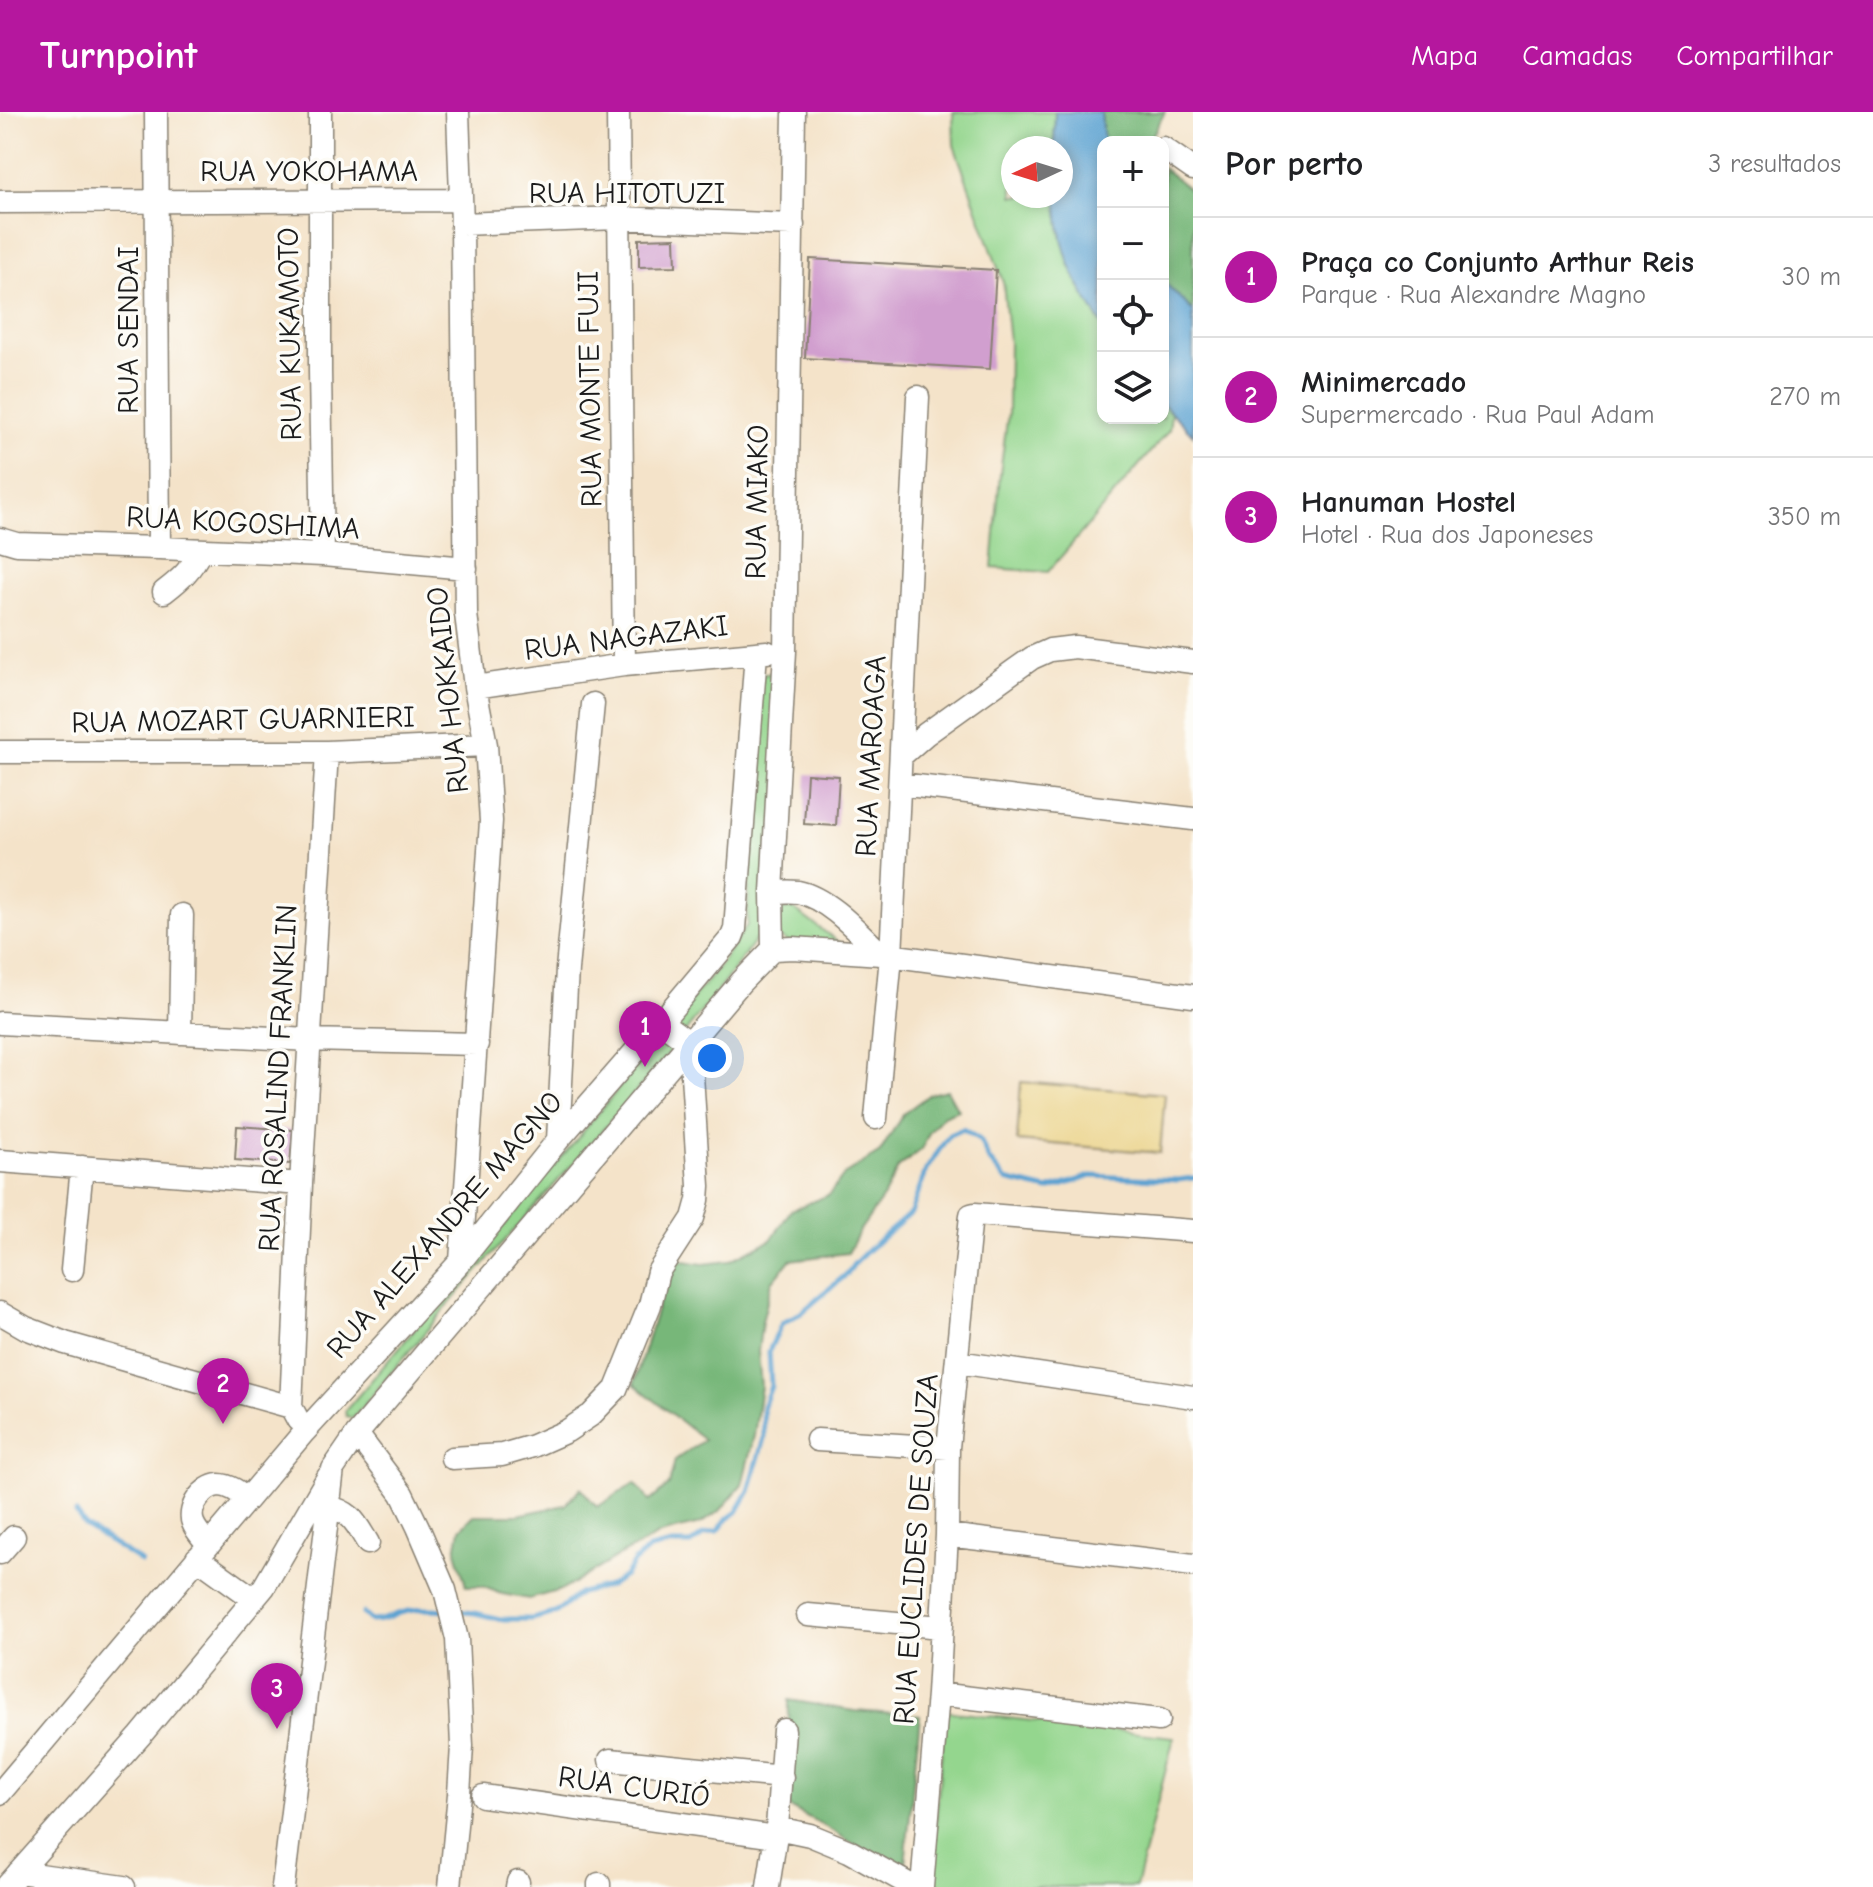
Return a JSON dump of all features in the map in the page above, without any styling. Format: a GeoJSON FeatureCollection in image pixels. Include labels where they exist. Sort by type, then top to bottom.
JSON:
{"type":"FeatureCollection","features":[{"type":"Feature","properties":{"kind":"street","name":"RUA SENDAI"},"geometry":{"type":"LineString","coordinates":[[156,112],[159,548]]}},
{"type":"Feature","properties":{"kind":"street","name":"RUA KUKAMOTO"},"geometry":{"type":"LineString","coordinates":[[320,112],[323,555]]}},
{"type":"Feature","properties":{"kind":"street","name":"RUA HOKKAIDO"},"geometry":{"type":"LineString","coordinates":[[458,112],[466,614],[486,745],[491,821],[461,1261]]}},
{"type":"Feature","properties":{"kind":"street","name":"RUA MONTE FUJI"},"geometry":{"type":"LineString","coordinates":[[618,112],[624,665]]}},
{"type":"Feature","properties":{"kind":"street","name":"RUA MIAKO"},"geometry":{"type":"LineString","coordinates":[[773,949],[772,892],[785,651],[794,112]]}},
{"type":"Feature","properties":{"kind":"street"},"geometry":{"type":"LineString","coordinates":[[1169,152],[1193,169]]}},
{"type":"Feature","properties":{"kind":"street","name":"RUA YOKOHAMA"},"geometry":{"type":"LineString","coordinates":[[0,202],[461,200]]}},
{"type":"Feature","properties":{"kind":"street","name":"RUA HITOTUZI"},"geometry":{"type":"LineString","coordinates":[[462,224],[618,218],[793,225]]}},
{"type":"Feature","properties":{"kind":"street","name":"RUA MAROAGA"},"geometry":{"type":"LineString","coordinates":[[876,1118],[902,755],[918,397]]}},
{"type":"Feature","properties":{"kind":"street","name":"RUA KOGOSHIMA"},"geometry":{"type":"LineString","coordinates":[[8,542],[323,555],[466,568]]}},
{"type":"Feature","properties":{"kind":"street"},"geometry":{"type":"LineString","coordinates":[[164,592],[185,577],[201,550]]}},
{"type":"Feature","properties":{"kind":"street"},"geometry":{"type":"LineString","coordinates":[[902,755],[1015,670],[1050,650],[1075,647],[1193,662]]}},
{"type":"Feature","properties":{"kind":"street","name":"RUA NAGAZAKI"},"geometry":{"type":"LineString","coordinates":[[475,687],[624,665],[785,651]]}},
{"type":"Feature","properties":{"kind":"street","name":"RUA ALEXANDRE MAGNO"},"geometry":{"type":"LineString","coordinates":[[0,1793],[304,1432],[461,1261],[558,1140],[732,937],[756,653]]}},
{"type":"Feature","properties":{"kind":"street"},"geometry":{"type":"LineString","coordinates":[[558,1140],[567,969],[593,704]]}},
{"type":"Feature","properties":{"kind":"street","name":"RUA MOZART GUARNIERI"},"geometry":{"type":"LineString","coordinates":[[0,752],[327,752],[486,745]]}},
{"type":"Feature","properties":{"kind":"street","name":"RUA ROSALIND FRANKLIN"},"geometry":{"type":"LineString","coordinates":[[291,1407],[327,752]]}},
{"type":"Feature","properties":{"kind":"street"},"geometry":{"type":"LineString","coordinates":[[900,784],[1193,819]]}},
{"type":"Feature","properties":{"kind":"street"},"geometry":{"type":"LineString","coordinates":[[772,892],[794,891],[815,898],[886,955]]}},
{"type":"Feature","properties":{"kind":"street"},"geometry":{"type":"LineString","coordinates":[[180,1033],[182,915]]}},
{"type":"Feature","properties":{"kind":"street"},"geometry":{"type":"LineString","coordinates":[[13,1880],[140,1736],[264,1587],[353,1440],[741,982],[773,949],[886,955],[1193,996]]}},
{"type":"Feature","properties":{"kind":"street"},"geometry":{"type":"LineString","coordinates":[[452,1458],[502,1455],[533,1446],[567,1431],[591,1415],[616,1389],[650,1305],[658,1272],[690,1224],[698,1200],[690,1043],[661,1022]]}},
{"type":"Feature","properties":{"kind":"street"},"geometry":{"type":"LineString","coordinates":[[0,1023],[309,1040],[477,1044]]}},
{"type":"Feature","properties":{"kind":"street"},"geometry":{"type":"LineString","coordinates":[[0,1161],[301,1184]]}},
{"type":"Feature","properties":{"kind":"street"},"geometry":{"type":"LineString","coordinates":[[72,1270],[82,1167]]}},
{"type":"Feature","properties":{"kind":"street","name":"RUA EUCLIDES DE SOUZA"},"geometry":{"type":"LineString","coordinates":[[922,1887],[938,1694],[947,1535],[948,1448],[971,1215],[1193,1231]]}},
{"type":"Feature","properties":{"kind":"street"},"geometry":{"type":"LineString","coordinates":[[0,1313],[26,1328],[65,1343],[291,1407],[304,1432]]}},
{"type":"Feature","properties":{"kind":"street"},"geometry":{"type":"LineString","coordinates":[[958,1362],[1193,1397]]}},
{"type":"Feature","properties":{"kind":"street"},"geometry":{"type":"LineString","coordinates":[[353,1440],[402,1494],[440,1575],[457,1639],[462,1746],[450,1887]]}},
{"type":"Feature","properties":{"kind":"street"},"geometry":{"type":"LineString","coordinates":[[817,1440],[948,1448]]}},
{"type":"Feature","properties":{"kind":"street"},"geometry":{"type":"LineString","coordinates":[[283,1887],[333,1469]]}},
{"type":"Feature","properties":{"kind":"street"},"geometry":{"type":"LineString","coordinates":[[247,1499],[233,1488],[218,1485],[208,1489],[195,1502],[191,1515],[203,1551],[254,1599]]}},
{"type":"Feature","properties":{"kind":"street"},"geometry":{"type":"LineString","coordinates":[[328,1507],[340,1509],[352,1517],[368,1543]]}},
{"type":"Feature","properties":{"kind":"street"},"geometry":{"type":"LineString","coordinates":[[947,1535],[1193,1565]]}},
{"type":"Feature","properties":{"kind":"street"},"geometry":{"type":"LineString","coordinates":[[808,1615],[941,1627]]}},
{"type":"Feature","properties":{"kind":"street"},"geometry":{"type":"LineString","coordinates":[[938,1694],[1159,1720]]}},
{"type":"Feature","properties":{"kind":"street"},"geometry":{"type":"LineString","coordinates":[[768,1887],[782,1777],[784,1730]]}},
{"type":"Feature","properties":{"kind":"street","name":"RUA CURIÓ"},"geometry":{"type":"LineString","coordinates":[[610,1760],[782,1777]]}},
{"type":"Feature","properties":{"kind":"street","name":"RUA CURIÓ"},"geometry":{"type":"LineString","coordinates":[[483,1796],[810,1835],[849,1851],[914,1887]]}},
{"type":"Feature","properties":{"kind":"street"},"geometry":{"type":"LineString","coordinates":[[13,1880],[124,1887]]}},
{"type":"Feature","properties":{"kind":"green space"},"geometry":{"type":"Polygon","coordinates":[[[953,112],[1055,112],[1054,136],[1001,136],[1001,208],[1058,208],[1069,264],[1097,316],[1097,424],[1169,424],[1169,412],[1171,414],[1169,430],[1048,572],[992,568],[1008,413],[1009,343],[1003,282],[954,145],[953,112]]]}},
{"type":"Feature","properties":{"kind":"green space"},"geometry":{"type":"Polygon","coordinates":[[[1101,112],[1165,112],[1152,136],[1103,136],[1101,112]]]}},
{"type":"Feature","properties":{"kind":"green space"},"geometry":{"type":"Polygon","coordinates":[[[1169,173],[1193,192],[1193,311],[1169,287],[1169,173]]]}},
{"type":"Feature","properties":{"kind":"green space"},"geometry":{"type":"Polygon","coordinates":[[[775,673],[781,910],[792,908],[851,951],[795,946],[764,928],[698,1016],[628,1100],[353,1418],[346,1416],[345,1411],[564,1155],[717,969],[747,925],[759,675],[775,673]]]}},
{"type":"Feature","properties":{"kind":"green space"},"geometry":{"type":"Polygon","coordinates":[[[947,1090],[958,1110],[943,1116],[929,1133],[922,1149],[898,1168],[848,1253],[790,1260],[772,1282],[758,1351],[761,1386],[754,1436],[742,1485],[720,1511],[700,1524],[660,1534],[564,1589],[529,1599],[481,1586],[466,1586],[456,1551],[460,1529],[474,1515],[518,1515],[565,1505],[581,1488],[597,1507],[635,1483],[650,1501],[669,1485],[675,1460],[704,1440],[634,1384],[672,1259],[703,1264],[729,1261],[771,1240],[791,1210],[829,1195],[844,1175],[880,1152],[903,1114],[930,1094],[947,1090]]]}},
{"type":"Feature","properties":{"kind":"green space"},"geometry":{"type":"Polygon","coordinates":[[[789,1700],[854,1711],[920,1716],[904,1874],[787,1806],[789,1700]]]}},
{"type":"Feature","properties":{"kind":"green space"},"geometry":{"type":"Polygon","coordinates":[[[945,1711],[1174,1737],[1136,1887],[945,1887],[931,1882],[945,1711]]]}},
{"type":"Feature","properties":{"kind":"sand"},"geometry":{"type":"Polygon","coordinates":[[[1021,1082],[1165,1094],[1160,1153],[1017,1141],[1021,1082]]]}},
{"type":"Feature","properties":{"kind":"water"},"geometry":{"type":"Polygon","coordinates":[[[1055,112],[1101,112],[1103,136],[1097,136],[1097,317],[1067,257],[1058,208],[1073,208],[1073,136],[1054,136],[1055,112]]]}},
{"type":"Feature","properties":{"kind":"water"},"geometry":{"type":"Polygon","coordinates":[[[1169,287],[1193,311],[1193,435],[1169,410],[1169,287]]]}},
{"type":"Feature","properties":{"kind":"building"},"geometry":{"type":"Polygon","coordinates":[[[675,238],[676,266],[639,267],[639,239],[675,238]]]}},
{"type":"Feature","properties":{"kind":"building"},"geometry":{"type":"Polygon","coordinates":[[[810,259],[996,270],[990,369],[805,358],[810,259]]]}},
{"type":"Feature","properties":{"kind":"building"},"geometry":{"type":"Polygon","coordinates":[[[807,774],[839,776],[836,826],[804,824],[807,774]]]}},
{"type":"Feature","properties":{"kind":"building"},"geometry":{"type":"Polygon","coordinates":[[[237,1126],[293,1130],[290,1164],[235,1160],[237,1126]]]}},
{"type":"Feature","properties":{"kind":"waterway"},"geometry":{"type":"LineString","coordinates":[[455,1611],[500,1619],[532,1619],[555,1613],[580,1593],[609,1586],[625,1576],[634,1562],[649,1549],[691,1544],[704,1534],[718,1531],[737,1512],[749,1491],[764,1438],[763,1407],[771,1386],[769,1351],[782,1323],[801,1313],[848,1273],[868,1250],[911,1213],[926,1170],[949,1135],[963,1129],[980,1140],[989,1160],[1006,1180],[1048,1190],[1091,1176],[1193,1178]]}},
{"type":"Feature","properties":{"kind":"waterway"},"geometry":{"type":"LineString","coordinates":[[76,1513],[86,1527],[141,1562]]}},
{"type":"Feature","properties":{"kind":"waterway"},"geometry":{"type":"LineString","coordinates":[[363,1613],[371,1621],[415,1610],[445,1610]]}},
{"type":"Feature","properties":{"kind":"place","name":"Praça co Conjunto Arthur Reis"},"geometry":{"type":"Point","coordinates":[645,1067]}},
{"type":"Feature","properties":{"kind":"place","name":"Minimercado"},"geometry":{"type":"Point","coordinates":[223,1424]}},
{"type":"Feature","properties":{"kind":"place","name":"Hanuman Hostel"},"geometry":{"type":"Point","coordinates":[277,1729]}}]}
